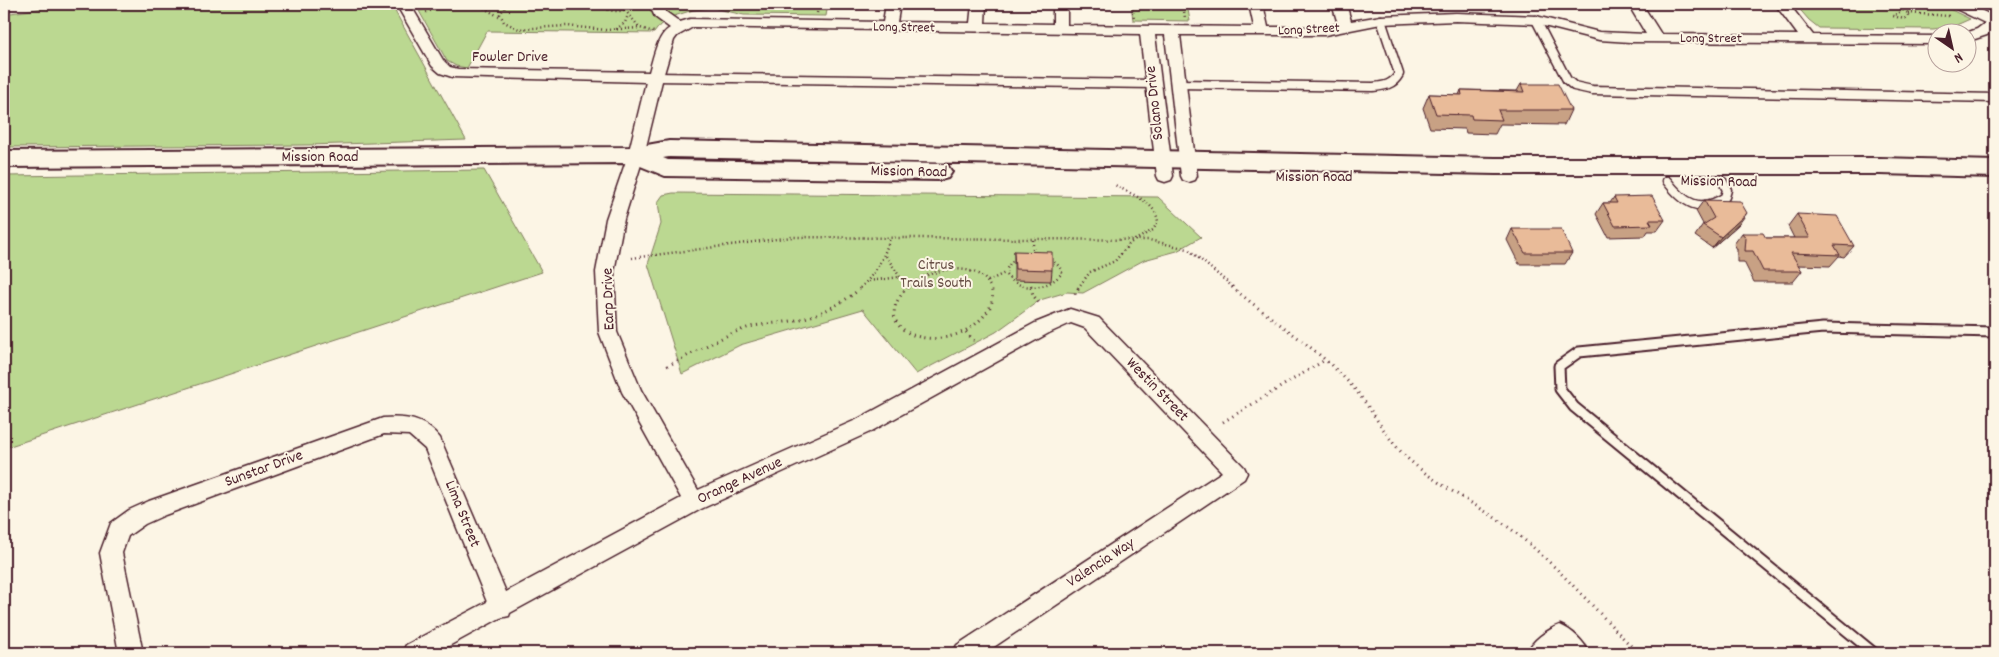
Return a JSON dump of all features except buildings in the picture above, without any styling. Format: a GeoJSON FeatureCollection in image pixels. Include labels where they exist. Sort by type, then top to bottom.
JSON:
{"type":"FeatureCollection","features":[{"type":"Feature","properties":{"kind":"street","name":"Fowler Drive"},"geometry":{"type":"LineString","coordinates":[[403,4],[437,63],[445,70],[457,74],[655,77]]}},
{"type":"Feature","properties":{"kind":"street"},"geometry":{"type":"LineString","coordinates":[[656,4],[660,14],[679,28]]}},
{"type":"Feature","properties":{"kind":"street"},"geometry":{"type":"LineString","coordinates":[[890,27],[894,4]]}},
{"type":"Feature","properties":{"kind":"street"},"geometry":{"type":"LineString","coordinates":[[978,29],[979,4]]}},
{"type":"Feature","properties":{"kind":"street"},"geometry":{"type":"LineString","coordinates":[[1060,4],[1060,30]]}},
{"type":"Feature","properties":{"kind":"street"},"geometry":{"type":"LineString","coordinates":[[1256,4],[1262,32]]}},
{"type":"Feature","properties":{"kind":"street"},"geometry":{"type":"LineString","coordinates":[[1338,4],[1346,28]]}},
{"type":"Feature","properties":{"kind":"street"},"geometry":{"type":"LineString","coordinates":[[1488,4],[1494,18]]}},
{"type":"Feature","properties":{"kind":"street"},"geometry":{"type":"LineString","coordinates":[[1635,4],[1656,38]]}},
{"type":"Feature","properties":{"kind":"street"},"geometry":{"type":"LineString","coordinates":[[1782,4],[1809,39]]}},
{"type":"Feature","properties":{"kind":"street"},"geometry":{"type":"LineString","coordinates":[[1955,9],[1995,22]]}},
{"type":"Feature","properties":{"kind":"street","name":"Long Street"},"geometry":{"type":"LineString","coordinates":[[679,28],[698,23],[1060,30],[1179,26],[1262,32],[1325,31],[1381,20],[1494,18],[1536,20],[1599,36],[1926,40]]}},
{"type":"Feature","properties":{"kind":"street"},"geometry":{"type":"LineString","coordinates":[[1976,34],[1995,22]]}},
{"type":"Feature","properties":{"kind":"street","name":"Solano Drive"},"geometry":{"type":"LineString","coordinates":[[1141,26],[1154,84],[1163,167]]}},
{"type":"Feature","properties":{"kind":"street","name":"Solano Drive"},"geometry":{"type":"LineString","coordinates":[[1179,26],[1178,84],[1188,168]]}},
{"type":"Feature","properties":{"kind":"street","name":"Earp Drive"},"geometry":{"type":"LineString","coordinates":[[679,28],[671,33],[667,40],[655,77],[636,155],[615,219],[605,272],[608,332],[632,392],[694,502]]}},
{"type":"Feature","properties":{"kind":"street"},"geometry":{"type":"LineString","coordinates":[[1154,84],[1178,84]]}},
{"type":"Feature","properties":{"kind":"street","name":"Mission Road"},"geometry":{"type":"LineString","coordinates":[[4,159],[636,155],[665,168],[1163,167],[1667,181],[1995,185]]}},
{"type":"Feature","properties":{"kind":"street","name":"Mission Road"},"geometry":{"type":"LineString","coordinates":[[1188,168],[1880,166],[1995,169]]}},
{"type":"Feature","properties":{"kind":"street","name":"Orange Avenue"},"geometry":{"type":"LineString","coordinates":[[414,653],[501,608],[694,502],[863,426],[1042,328],[1070,316]]}},
{"type":"Feature","properties":{"kind":"street","name":"Westin Street"},"geometry":{"type":"LineString","coordinates":[[1070,316],[1092,323],[1238,473]]}},
{"type":"Feature","properties":{"kind":"street","name":"Sunstar Drive"},"geometry":{"type":"LineString","coordinates":[[131,653],[111,553],[119,530],[136,517],[157,508],[383,426],[400,424],[414,427]]}},
{"type":"Feature","properties":{"kind":"street","name":"Lima Street"},"geometry":{"type":"LineString","coordinates":[[414,427],[426,435],[433,444],[501,608]]}},
{"type":"Feature","properties":{"kind":"street","name":"Valencia Way"},"geometry":{"type":"LineString","coordinates":[[965,653],[1238,473]]}},
{"type":"Feature","properties":{"kind":"street"},"geometry":{"type":"LineString","coordinates":[[1540,653],[1560,636],[1578,653]]}},
{"type":"Feature","properties":{"kind":"lane"},"geometry":{"type":"LineString","coordinates":[[1178,84],[1388,86],[1396,81],[1398,74],[1381,20]]}},
{"type":"Feature","properties":{"kind":"lane"},"geometry":{"type":"LineString","coordinates":[[1536,20],[1567,80],[1574,86],[1592,90],[1995,98]]}},
{"type":"Feature","properties":{"kind":"lane"},"geometry":{"type":"LineString","coordinates":[[655,77],[1154,84]]}},
{"type":"Feature","properties":{"kind":"lane"},"geometry":{"type":"LineString","coordinates":[[1874,653],[1574,407],[1560,390],[1559,366],[1579,352],[1823,328],[1995,332]]}},
{"type":"Feature","properties":{"kind":"path"},"geometry":{"type":"LineString","coordinates":[[421,14],[444,7],[478,4],[501,17]]}},
{"type":"Feature","properties":{"kind":"path"},"geometry":{"type":"LineString","coordinates":[[603,4],[604,8],[609,11],[625,10],[634,4]]}},
{"type":"Feature","properties":{"kind":"path"},"geometry":{"type":"LineString","coordinates":[[1132,4],[1141,26]]}},
{"type":"Feature","properties":{"kind":"path"},"geometry":{"type":"LineString","coordinates":[[1179,26],[1183,4]]}},
{"type":"Feature","properties":{"kind":"path"},"geometry":{"type":"LineString","coordinates":[[1908,13],[1908,16],[1904,19],[1893,16],[1903,10],[1908,13],[1944,16],[1955,9]]}},
{"type":"Feature","properties":{"kind":"path"},"geometry":{"type":"LineString","coordinates":[[625,10],[640,28]]}},
{"type":"Feature","properties":{"kind":"path"},"geometry":{"type":"LineString","coordinates":[[613,30],[625,23],[628,15]]}},
{"type":"Feature","properties":{"kind":"path"},"geometry":{"type":"LineString","coordinates":[[1075,294],[1084,277],[1090,272],[1114,262],[1132,241],[1149,234],[1156,227],[1158,220],[1156,211],[1142,199],[1115,186]]}},
{"type":"Feature","properties":{"kind":"path"},"geometry":{"type":"LineString","coordinates":[[632,258],[756,240],[792,237],[1149,240],[1164,244],[1177,244],[1188,248],[1258,309],[1294,333],[1325,360],[1352,386],[1388,436],[1404,454],[1430,475],[1515,532],[1542,555],[1638,653]]}},
{"type":"Feature","properties":{"kind":"path"},"geometry":{"type":"LineString","coordinates":[[667,366],[725,335],[749,327],[807,318],[850,298],[868,281],[886,256],[890,238]]}},
{"type":"Feature","properties":{"kind":"path"},"geometry":{"type":"LineString","coordinates":[[1033,240],[1033,256]]}},
{"type":"Feature","properties":{"kind":"path"},"geometry":{"type":"LineString","coordinates":[[886,256],[900,277],[911,284]]}},
{"type":"Feature","properties":{"kind":"path"},"geometry":{"type":"LineString","coordinates":[[988,280],[1005,273],[1008,264],[1014,260],[1033,256],[1049,259],[1056,263],[1061,269],[1062,274],[1055,282],[1031,285],[1017,284],[1005,273]]}},
{"type":"Feature","properties":{"kind":"path"},"geometry":{"type":"LineString","coordinates":[[964,269],[978,273],[988,280],[993,291],[993,301],[988,313],[979,323],[966,332],[946,338],[931,339],[917,337],[905,332],[897,324],[894,314],[896,303],[911,284],[921,278],[950,270],[964,269]]}},
{"type":"Feature","properties":{"kind":"path"},"geometry":{"type":"LineString","coordinates":[[868,281],[900,277]]}},
{"type":"Feature","properties":{"kind":"path"},"geometry":{"type":"LineString","coordinates":[[1031,285],[1033,295],[1039,303]]}},
{"type":"Feature","properties":{"kind":"path"},"geometry":{"type":"LineString","coordinates":[[966,332],[977,344]]}},
{"type":"Feature","properties":{"kind":"path"},"geometry":{"type":"LineString","coordinates":[[1223,422],[1325,360]]}},
{"type":"Feature","properties":{"kind":"green space"},"geometry":{"type":"Polygon","coordinates":[[[71,4],[391,4],[466,140],[309,145],[4,147],[4,14],[71,4]]]}},
{"type":"Feature","properties":{"kind":"green space"},"geometry":{"type":"Polygon","coordinates":[[[452,4],[828,4],[826,16],[744,15],[713,8],[693,10],[674,16],[660,25],[654,33],[487,31],[467,68],[456,66],[447,61],[419,11],[452,4]]]}},
{"type":"Feature","properties":{"kind":"green space"},"geometry":{"type":"Polygon","coordinates":[[[1131,4],[1187,4],[1190,21],[1133,20],[1131,4]]]}},
{"type":"Feature","properties":{"kind":"green space"},"geometry":{"type":"Polygon","coordinates":[[[1795,4],[1939,4],[1970,19],[1963,22],[1926,22],[1926,29],[1819,28],[1795,4]]]}},
{"type":"Feature","properties":{"kind":"green space"},"geometry":{"type":"Polygon","coordinates":[[[484,170],[542,272],[4,448],[4,176],[484,170]]]}},
{"type":"Feature","properties":{"kind":"green space","name":"Citrus Trails South"},"geometry":{"type":"Polygon","coordinates":[[[673,193],[1158,197],[1201,237],[1177,251],[1144,260],[1083,293],[1067,292],[1040,300],[996,332],[916,374],[863,309],[740,345],[682,374],[648,264],[661,224],[658,202],[663,195],[673,193]]]}}]}
